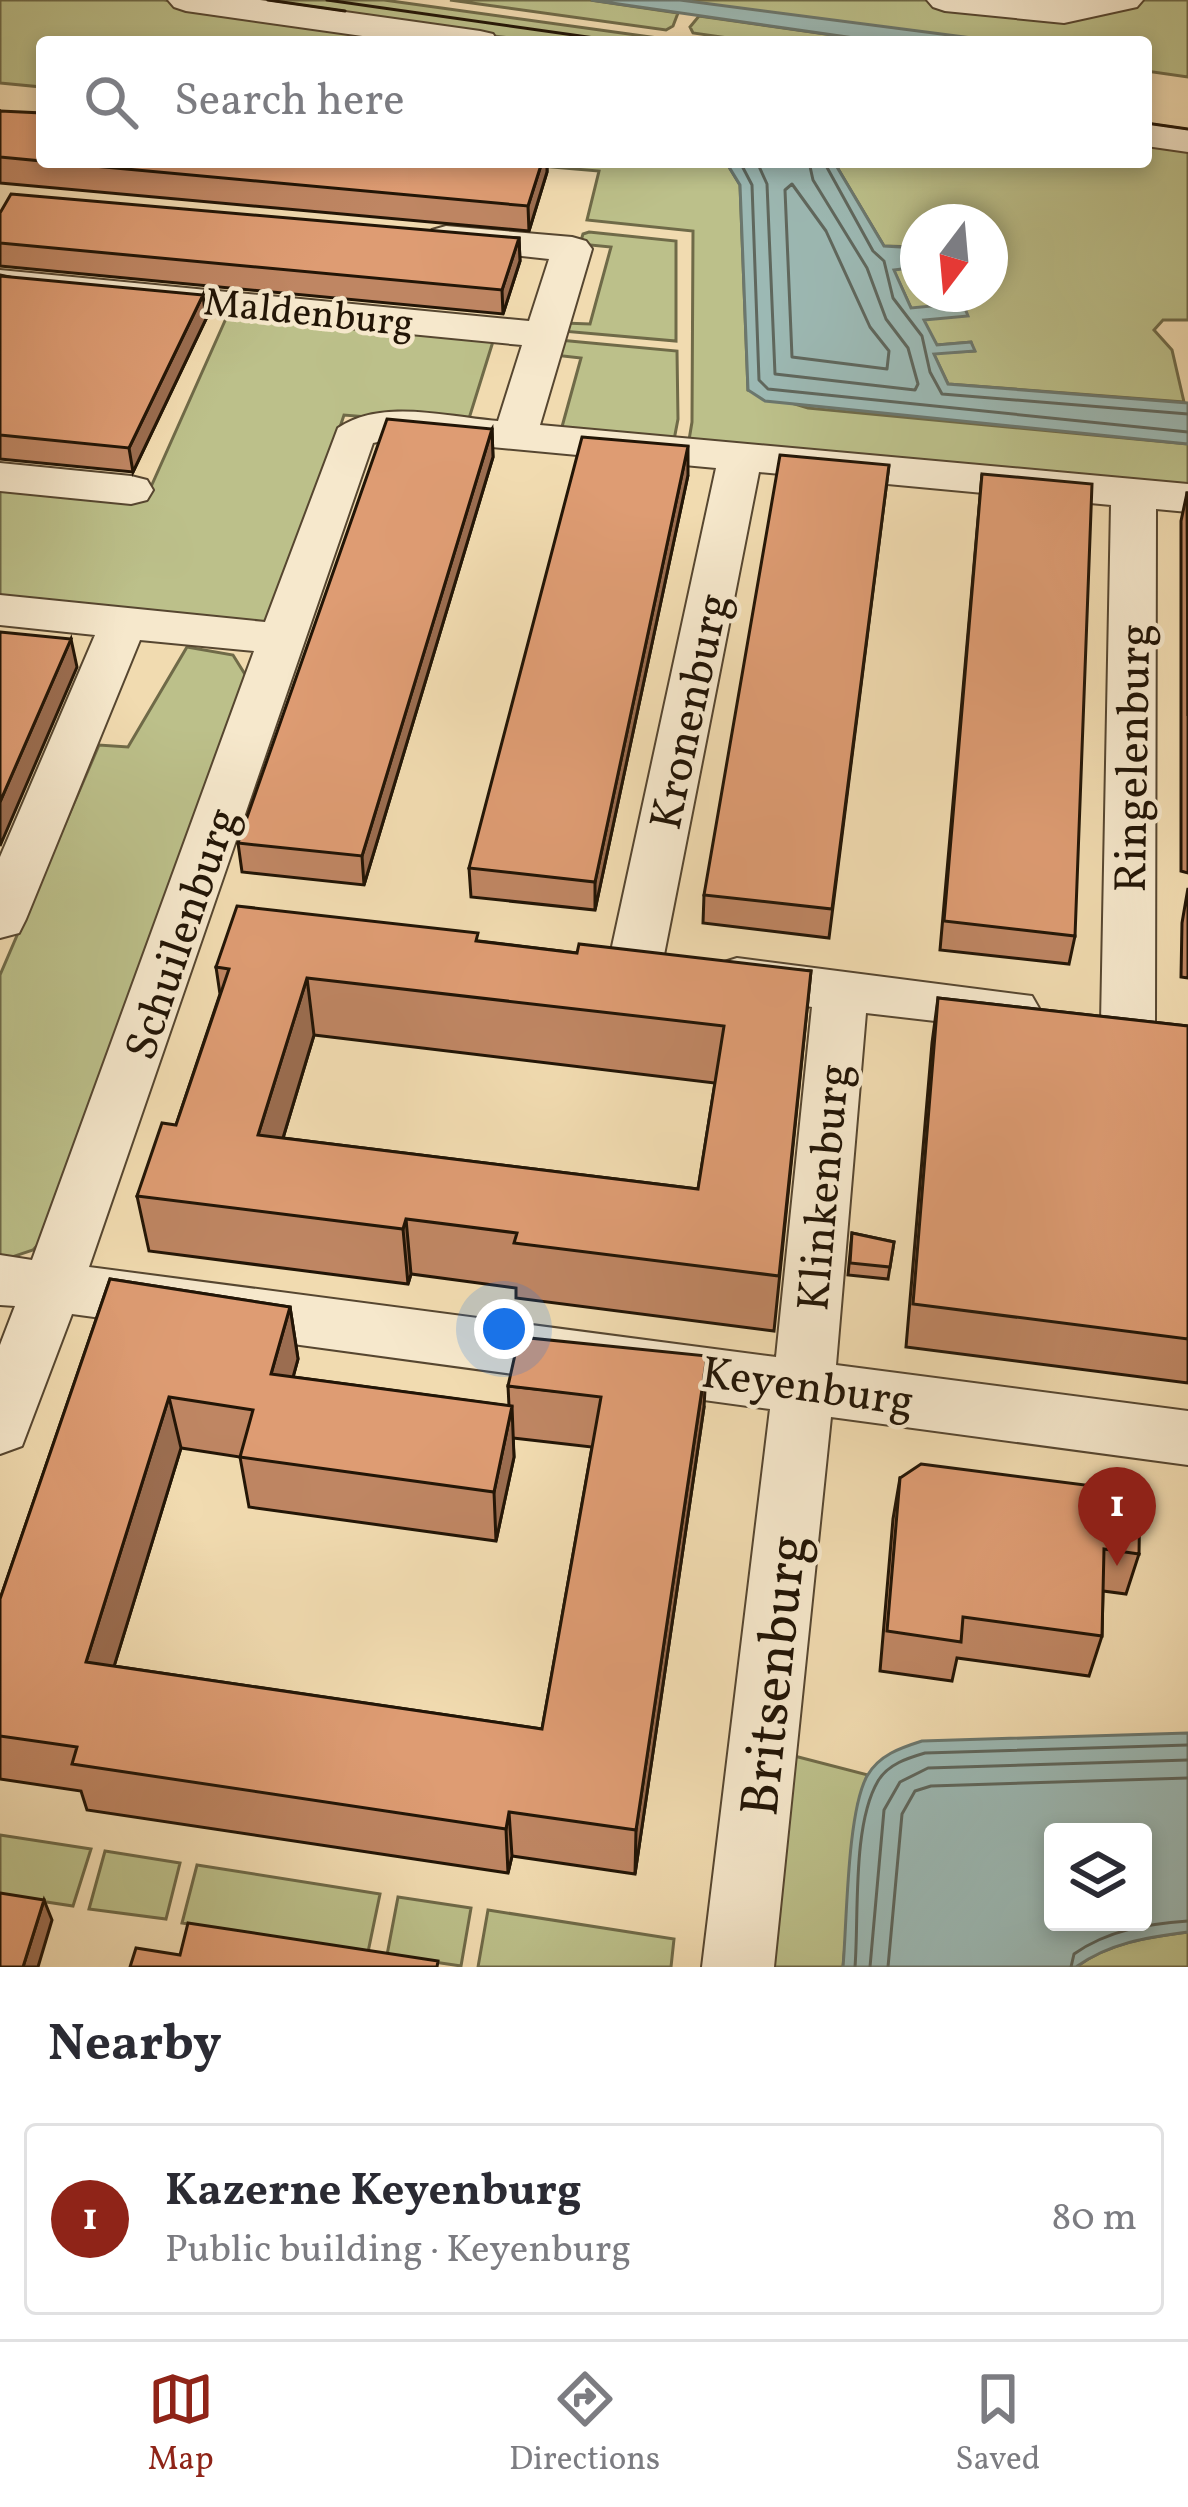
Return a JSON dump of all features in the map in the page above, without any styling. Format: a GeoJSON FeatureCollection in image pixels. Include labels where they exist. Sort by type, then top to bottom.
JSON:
{"type":"FeatureCollection","features":[{"type":"Feature","properties":{"kind":"street"},"geometry":{"type":"LineString","coordinates":[[186,0],[438,36]]}},
{"type":"Feature","properties":{"kind":"street"},"geometry":{"type":"LineString","coordinates":[[945,0],[1064,12],[1125,0]]}},
{"type":"Feature","properties":{"kind":"street"},"geometry":{"type":"LineString","coordinates":[[1152,137],[1188,141]]}},
{"type":"Feature","properties":{"kind":"street","name":"Maldenburg"},"geometry":{"type":"LineString","coordinates":[[0,282],[547,335],[572,249],[405,234]]}},
{"type":"Feature","properties":{"kind":"street"},"geometry":{"type":"LineString","coordinates":[[547,335],[515,436],[1188,498]]}},
{"type":"Feature","properties":{"kind":"street","name":"Schuilenburg"},"geometry":{"type":"LineString","coordinates":[[0,1427],[27,1283],[207,917],[285,639],[353,437],[366,428],[396,425],[515,436]]}},
{"type":"Feature","properties":{"kind":"street","name":"Kronenburg"},"geometry":{"type":"LineString","coordinates":[[740,457],[613,962],[841,990]]}},
{"type":"Feature","properties":{"kind":"street"},"geometry":{"type":"LineString","coordinates":[[0,477],[131,490]]}},
{"type":"Feature","properties":{"kind":"street","name":"Ringelenburg"},"geometry":{"type":"LineString","coordinates":[[841,990],[1110,1021],[1134,493]]}},
{"type":"Feature","properties":{"kind":"street"},"geometry":{"type":"LineString","coordinates":[[0,610],[285,639]]}},
{"type":"Feature","properties":{"kind":"street"},"geometry":{"type":"LineString","coordinates":[[0,919],[124,622]]}},
{"type":"Feature","properties":{"kind":"street","name":"Klinkenburg"},"geometry":{"type":"LineString","coordinates":[[804,1384],[841,990]]}},
{"type":"Feature","properties":{"kind":"street","name":"Keyenburg"},"geometry":{"type":"LineString","coordinates":[[27,1283],[1188,1438]]}},
{"type":"Feature","properties":{"kind":"street","name":"Britsenburg"},"geometry":{"type":"LineString","coordinates":[[738,1967],[804,1384]]}},
{"type":"Feature","properties":{"kind":"green space"},"geometry":{"type":"Polygon","coordinates":[[[0,0],[164,0],[420,36],[36,36],[36,86],[0,83],[0,0]]]}},
{"type":"Feature","properties":{"kind":"green space"},"geometry":{"type":"Polygon","coordinates":[[[209,0],[384,0],[643,36],[494,36],[209,0]]]}},
{"type":"Feature","properties":{"kind":"green space"},"geometry":{"type":"Polygon","coordinates":[[[450,0],[590,0],[678,13],[666,30],[450,0]]]}},
{"type":"Feature","properties":{"kind":"green space"},"geometry":{"type":"Polygon","coordinates":[[[629,0],[1188,0],[1188,77],[1152,72],[1152,36],[893,36],[629,0]]]}},
{"type":"Feature","properties":{"kind":"green space"},"geometry":{"type":"Polygon","coordinates":[[[699,16],[840,36],[714,36],[693,33],[690,27],[699,16]]]}},
{"type":"Feature","properties":{"kind":"green space"},"geometry":{"type":"Polygon","coordinates":[[[1152,139],[1188,144],[1188,320],[1163,320],[1154,330],[1172,350],[1184,402],[948,384],[933,353],[974,351],[971,342],[937,345],[914,312],[1008,312],[1008,204],[900,204],[900,246],[884,246],[838,168],[1152,168],[1152,139]]]}},
{"type":"Feature","properties":{"kind":"green space"},"geometry":{"type":"Polygon","coordinates":[[[564,168],[730,168],[740,185],[748,390],[808,408],[1188,444],[1188,492],[688,446],[693,231],[587,220],[599,171],[564,168]]]}},
{"type":"Feature","properties":{"kind":"green space"},"geometry":{"type":"Polygon","coordinates":[[[589,232],[676,241],[676,341],[562,331],[564,323],[590,324],[611,247],[580,244],[589,232]]]}},
{"type":"Feature","properties":{"kind":"green space"},"geometry":{"type":"Polygon","coordinates":[[[228,314],[495,335],[467,425],[344,415],[277,615],[263,624],[0,605],[0,482],[146,498],[228,314]]]}},
{"type":"Feature","properties":{"kind":"green space"},"geometry":{"type":"Polygon","coordinates":[[[559,340],[677,351],[678,419],[673,445],[560,434],[581,358],[554,355],[559,340]]]}},
{"type":"Feature","properties":{"kind":"green space"},"geometry":{"type":"Polygon","coordinates":[[[187,647],[233,655],[251,684],[46,1236],[33,1250],[0,1261],[0,975],[99,745],[128,747],[187,647]]]}},
{"type":"Feature","properties":{"kind":"green space"},"geometry":{"type":"Polygon","coordinates":[[[779,1752],[868,1775],[858,1804],[843,1967],[755,1967],[779,1752]]]}},
{"type":"Feature","properties":{"kind":"green space"},"geometry":{"type":"Polygon","coordinates":[[[0,1835],[91,1849],[73,1906],[0,1895],[0,1835]]]}},
{"type":"Feature","properties":{"kind":"green space"},"geometry":{"type":"Polygon","coordinates":[[[105,1851],[180,1863],[166,1919],[89,1909],[105,1851]]]}},
{"type":"Feature","properties":{"kind":"green space"},"geometry":{"type":"Polygon","coordinates":[[[197,1865],[380,1894],[368,1952],[182,1923],[197,1865]]]}},
{"type":"Feature","properties":{"kind":"green space"},"geometry":{"type":"Polygon","coordinates":[[[398,1897],[471,1908],[461,1966],[387,1955],[398,1897]]]}},
{"type":"Feature","properties":{"kind":"green space"},"geometry":{"type":"Polygon","coordinates":[[[488,1910],[674,1939],[671,1967],[478,1967],[488,1910]]]}},
{"type":"Feature","properties":{"kind":"green space"},"geometry":{"type":"Polygon","coordinates":[[[1188,1932],[1188,1967],[1076,1967],[1115,1947],[1188,1932]]]}},
{"type":"Feature","properties":{"kind":"water"},"geometry":{"type":"Polygon","coordinates":[[[591,0],[680,0],[957,36],[840,36],[591,0]]]}},
{"type":"Feature","properties":{"kind":"water"},"geometry":{"type":"Polygon","coordinates":[[[730,168],[838,168],[884,246],[900,247],[900,269],[894,270],[900,283],[900,312],[966,312],[968,316],[924,320],[937,345],[971,342],[975,351],[934,354],[948,384],[1188,403],[1188,444],[765,401],[748,390],[740,185],[730,168]]]}},
{"type":"Feature","properties":{"kind":"water"},"geometry":{"type":"Polygon","coordinates":[[[1188,1733],[1188,1932],[1115,1947],[1076,1967],[843,1967],[860,1793],[878,1763],[922,1741],[1188,1733]]]}},
{"type":"Feature","properties":{"kind":"building"},"geometry":{"type":"Polygon","coordinates":[[[0,111],[36,113],[36,160],[0,157],[0,111]]]}},
{"type":"Feature","properties":{"kind":"building"},"geometry":{"type":"Polygon","coordinates":[[[115,168],[540,168],[528,206],[115,168]]]}},
{"type":"Feature","properties":{"kind":"building"},"geometry":{"type":"Polygon","coordinates":[[[11,194],[519,238],[502,290],[0,243],[0,213],[11,194]]]}},
{"type":"Feature","properties":{"kind":"building"},"geometry":{"type":"Polygon","coordinates":[[[0,276],[203,295],[129,448],[0,435],[0,276]]]}},
{"type":"Feature","properties":{"kind":"building"},"geometry":{"type":"Polygon","coordinates":[[[387,419],[492,429],[362,856],[238,843],[387,419]]]}},
{"type":"Feature","properties":{"kind":"building"},"geometry":{"type":"Polygon","coordinates":[[[582,437],[688,446],[595,882],[469,868],[582,437]]]}},
{"type":"Feature","properties":{"kind":"building"},"geometry":{"type":"Polygon","coordinates":[[[780,455],[889,465],[832,909],[704,895],[780,455]]]}},
{"type":"Feature","properties":{"kind":"building"},"geometry":{"type":"Polygon","coordinates":[[[982,474],[1092,484],[1075,936],[944,921],[982,474]]]}},
{"type":"Feature","properties":{"kind":"building"},"geometry":{"type":"Polygon","coordinates":[[[1187,493],[1188,493],[1188,716],[1187,493]]]}},
{"type":"Feature","properties":{"kind":"building"},"geometry":{"type":"Polygon","coordinates":[[[0,632],[71,639],[0,802],[0,632]]]}},
{"type":"Feature","properties":{"kind":"building"},"geometry":{"type":"Polygon","coordinates":[[[237,906],[478,933],[476,941],[577,953],[579,944],[811,971],[779,1276],[514,1243],[517,1233],[406,1219],[403,1229],[137,1196],[162,1123],[176,1125],[229,969],[216,967],[237,906]],[[307,978],[258,1135],[698,1189],[724,1026],[307,978]]]}},
{"type":"Feature","properties":{"kind":"building"},"geometry":{"type":"Polygon","coordinates":[[[938,998],[1188,1026],[1188,1339],[913,1304],[938,998]]]}},
{"type":"Feature","properties":{"kind":"building"},"geometry":{"type":"Polygon","coordinates":[[[852,1233],[894,1242],[890,1267],[850,1263],[852,1233]]]}},
{"type":"Feature","properties":{"kind":"building"},"geometry":{"type":"Polygon","coordinates":[[[110,1279],[290,1307],[271,1374],[512,1406],[494,1492],[240,1457],[253,1410],[169,1397],[86,1662],[542,1729],[601,1397],[508,1386],[519,1337],[707,1356],[636,1830],[509,1812],[506,1829],[72,1764],[77,1747],[0,1736],[0,1599],[110,1279]]]}},
{"type":"Feature","properties":{"kind":"building"},"geometry":{"type":"Polygon","coordinates":[[[921,1464],[1140,1492],[1139,1554],[1104,1549],[1102,1636],[963,1617],[961,1642],[887,1631],[900,1478],[921,1464]]]}},
{"type":"Feature","properties":{"kind":"building"},"geometry":{"type":"Polygon","coordinates":[[[0,1893],[44,1900],[23,1967],[0,1967],[0,1893]]]}},
{"type":"Feature","properties":{"kind":"building"},"geometry":{"type":"Polygon","coordinates":[[[188,1923],[438,1961],[437,1967],[130,1967],[136,1948],[180,1955],[188,1923]]]}},
{"type":"Feature","properties":{"kind":"tram line"},"geometry":{"type":"LineString","coordinates":[[268,0],[345,11]]}},
{"type":"Feature","properties":{"kind":"tram line"},"geometry":{"type":"LineString","coordinates":[[327,0],[581,36]]}},
{"type":"Feature","properties":{"kind":"tram line"},"geometry":{"type":"LineString","coordinates":[[1152,124],[1188,129]]}},
{"type":"Feature","properties":{"kind":"place","name":"Kazerne Keyenburg"},"geometry":{"type":"Point","coordinates":[1117,1566]}}]}
